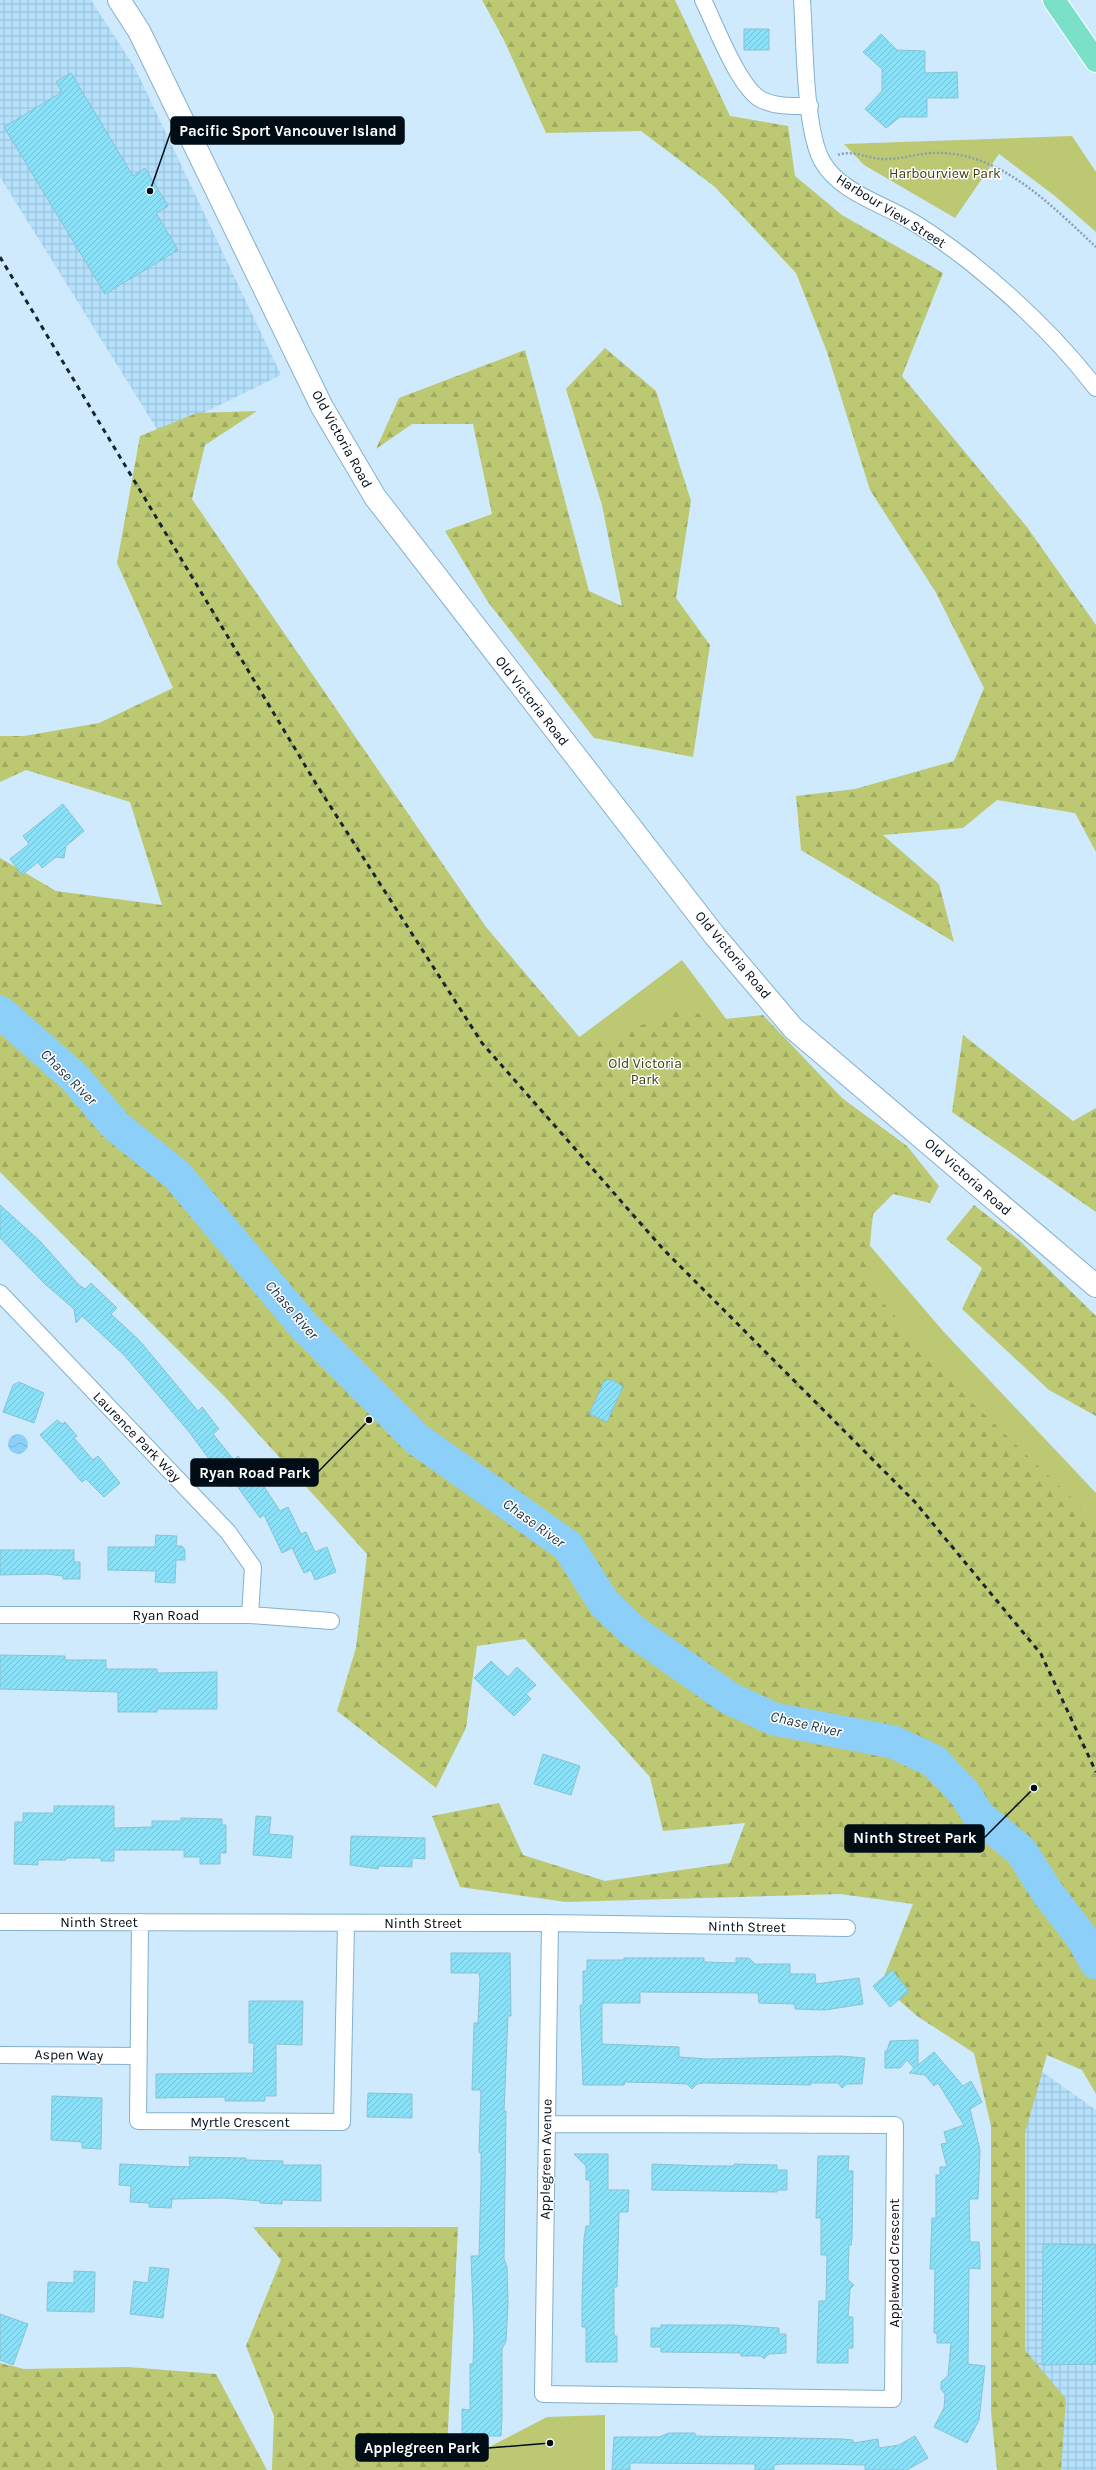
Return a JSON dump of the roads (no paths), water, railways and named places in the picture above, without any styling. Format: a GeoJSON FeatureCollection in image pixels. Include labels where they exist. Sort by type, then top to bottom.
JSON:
{"type":"FeatureCollection","features":[{"type":"Feature","properties":{"kind":"highway"},"geometry":{"type":"LineString","coordinates":[[1054,0],[1096,60]]}},
{"type":"Feature","properties":{"kind":"street","name":"Old Victoria Road"},"geometry":{"type":"LineString","coordinates":[[120,0],[139,31],[322,407],[375,497],[715,936],[793,1028],[1096,1286]]}},
{"type":"Feature","properties":{"kind":"street"},"geometry":{"type":"LineString","coordinates":[[703,0],[743,82],[760,99],[781,106],[810,106]]}},
{"type":"Feature","properties":{"kind":"street","name":"Harbour View Street"},"geometry":{"type":"LineString","coordinates":[[802,0],[810,106],[814,136],[822,161],[835,177],[853,190],[912,221],[966,259],[1027,312],[1074,361],[1096,388]]}},
{"type":"Feature","properties":{"kind":"street","name":"Laurence Park Way"},"geometry":{"type":"LineString","coordinates":[[0,1293],[228,1532],[253,1567],[250,1615]]}},
{"type":"Feature","properties":{"kind":"street","name":"Ryan Road"},"geometry":{"type":"LineString","coordinates":[[0,1615],[250,1615],[331,1621]]}},
{"type":"Feature","properties":{"kind":"street","name":"Ninth Street"},"geometry":{"type":"LineString","coordinates":[[0,1922],[550,1923],[847,1928]]}},
{"type":"Feature","properties":{"kind":"street","name":"Myrtle Crescent"},"geometry":{"type":"LineString","coordinates":[[140,1922],[138,2122],[342,2122],[346,1923]]}},
{"type":"Feature","properties":{"kind":"street","name":"Applegreen Avenue"},"geometry":{"type":"LineString","coordinates":[[543,2394],[550,1923]]}},
{"type":"Feature","properties":{"kind":"street","name":"Aspen Way"},"geometry":{"type":"LineString","coordinates":[[0,2055],[138,2056]]}},
{"type":"Feature","properties":{"kind":"street","name":"Applewood Crescent"},"geometry":{"type":"LineString","coordinates":[[543,2394],[893,2399],[895,2126],[547,2124]]}},
{"type":"Feature","properties":{"kind":"water"},"geometry":{"type":"Polygon","coordinates":[[[14,1434],[22,1434],[28,1440],[28,1448],[22,1454],[14,1454],[8,1448],[8,1440],[14,1434]]]}},
{"type":"Feature","properties":{"kind":"waterway","name":"Chase River"},"geometry":{"type":"LineString","coordinates":[[0,1012],[74,1077],[116,1126],[177,1175],[303,1325],[417,1439],[568,1546],[604,1603],[632,1630],[729,1698],[774,1719],[893,1742],[934,1761],[965,1794],[979,1816],[1021,1851],[1047,1892],[1083,1939],[1096,1963]]}},
{"type":"Feature","properties":{"kind":"railway"},"geometry":{"type":"LineString","coordinates":[[0,257],[318,787],[482,1043],[664,1250],[915,1502],[1041,1654],[1096,1772]]}},
{"type":"Feature","properties":{"kind":"place","name":"Pacific Sport Vancouver Island"},"geometry":{"type":"Point","coordinates":[150,191]}},
{"type":"Feature","properties":{"kind":"place","name":"Ryan Road Park"},"geometry":{"type":"Point","coordinates":[369,1420]}},
{"type":"Feature","properties":{"kind":"place","name":"Ninth Street Park"},"geometry":{"type":"Point","coordinates":[1034,1788]}},
{"type":"Feature","properties":{"kind":"place","name":"Applegreen Park"},"geometry":{"type":"Point","coordinates":[550,2443]}},
{"type":"Feature","properties":{"kind":"park label","name":"Harbourview Park"},"geometry":{"type":"Point","coordinates":[945,173]}},
{"type":"Feature","properties":{"kind":"park label","name":"Old Victoria Park"},"geometry":{"type":"Point","coordinates":[645,1072]}}]}
